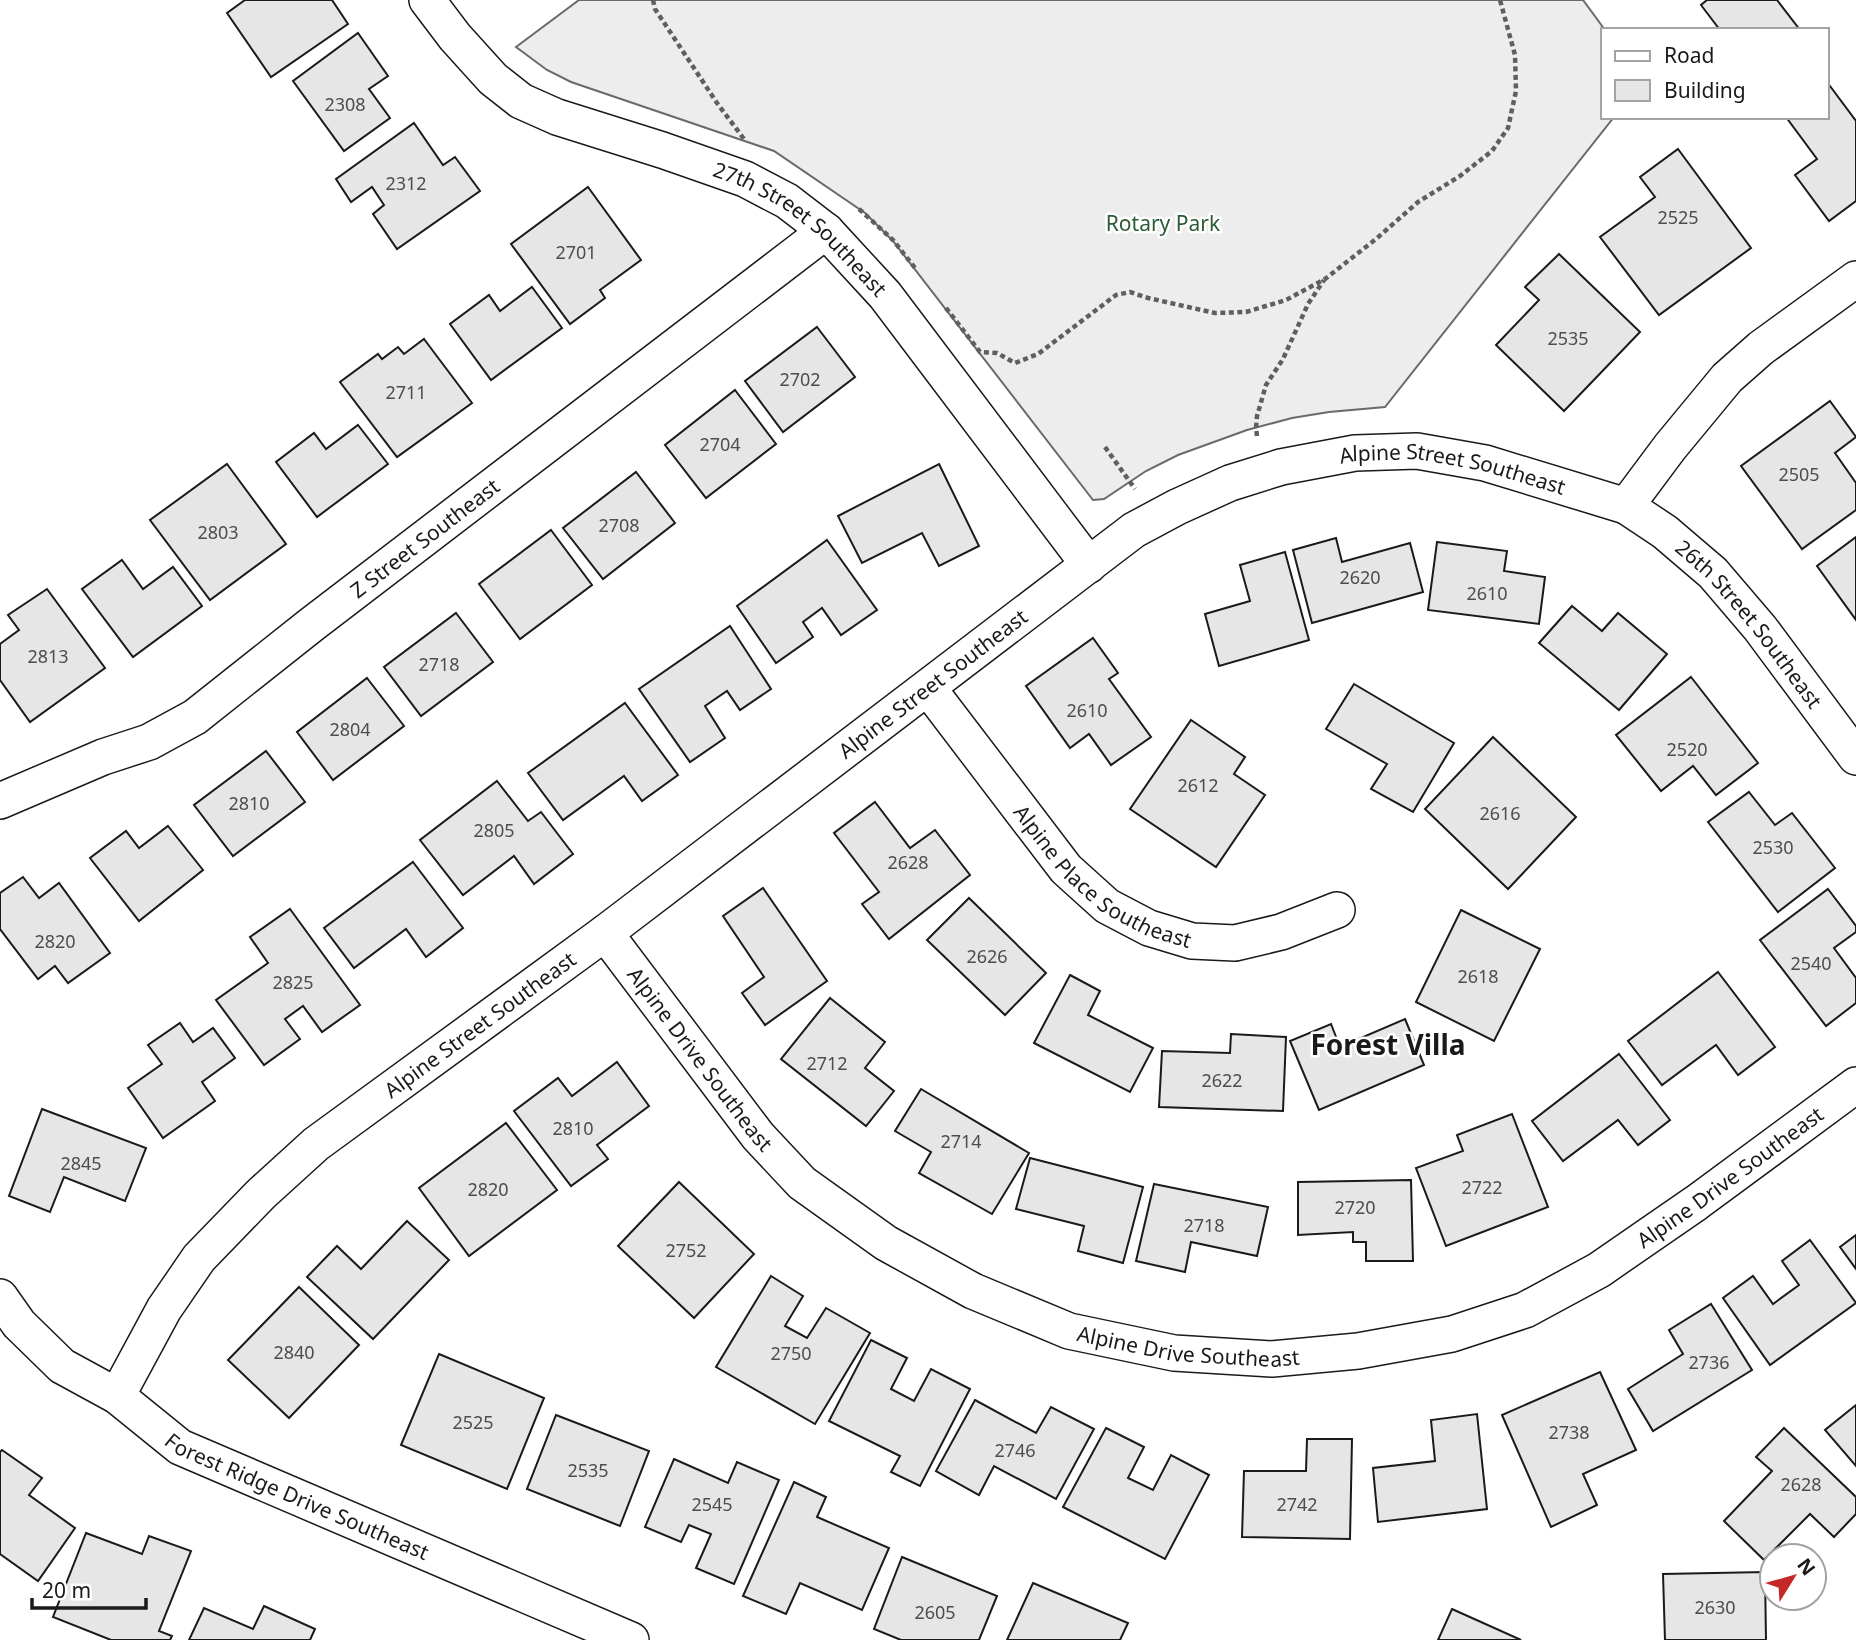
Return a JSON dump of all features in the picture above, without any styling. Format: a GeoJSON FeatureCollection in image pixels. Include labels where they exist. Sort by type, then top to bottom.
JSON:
{"type":"FeatureCollection","features":[{"type":"Feature","properties":{"kind":"street","name":"27th Street Southeast"},"geometry":{"type":"LineString","coordinates":[[428,0],[455,37],[493,79],[521,101],[557,117],[746,179],[787,201],[826,231],[885,295],[1089,565]]}},
{"type":"Feature","properties":{"kind":"street","name":"Z Street Southeast"},"geometry":{"type":"LineString","coordinates":[[0,801],[103,757],[149,741],[195,717],[311,625],[826,231]]}},
{"type":"Feature","properties":{"kind":"street"},"geometry":{"type":"LineString","coordinates":[[1626,506],[1727,378],[1761,348],[1856,279]]}},
{"type":"Feature","properties":{"kind":"street","name":"Alpine Street Southeast"},"geometry":{"type":"LineString","coordinates":[[117,1396],[164,1309],[199,1258],[261,1194],[316,1144],[605,933],[1134,530],[1230,483],[1280,467],[1355,453],[1416,451],[1485,463],[1626,506]]}},
{"type":"Feature","properties":{"kind":"street","name":"26th Street Southeast"},"geometry":{"type":"LineString","coordinates":[[1626,506],[1665,532],[1713,573],[1760,628],[1856,757]]}},
{"type":"Feature","properties":{"kind":"street","name":"Alpine Place Southeast"},"geometry":{"type":"LineString","coordinates":[[929,688],[1066,869],[1107,906],[1149,928],[1192,941],[1235,943],[1281,932],[1337,910]]}},
{"type":"Feature","properties":{"kind":"street","name":"Alpine Drive Southeast"},"geometry":{"type":"LineString","coordinates":[[605,933],[758,1136],[802,1182],[886,1243],[973,1291],[1069,1331],[1174,1353],[1272,1359],[1358,1351],[1452,1334],[1525,1310],[1599,1270],[1696,1203],[1856,1085]]}},
{"type":"Feature","properties":{"kind":"street","name":"Forest Ridge Drive Southeast"},"geometry":{"type":"LineString","coordinates":[[0,1297],[19,1324],[62,1366],[117,1396],[180,1447],[631,1640]]}},
{"type":"Feature","properties":{"kind":"path"},"geometry":{"type":"LineString","coordinates":[[1038,354],[1116,295],[1130,292],[1214,313],[1246,312],[1286,300],[1325,279],[1418,202],[1460,176],[1492,151],[1508,128],[1516,91],[1515,55],[1500,0]]}},
{"type":"Feature","properties":{"kind":"path"},"geometry":{"type":"LineString","coordinates":[[1263,472],[1255,428],[1266,385],[1283,359],[1308,304],[1325,279]]}},
{"type":"Feature","properties":{"kind":"path"},"geometry":{"type":"LineString","coordinates":[[1105,447],[1154,520]]}},
{"type":"Feature","properties":{"kind":"shaded area","name":"Rotary Park"},"geometry":{"type":"Polygon","coordinates":[[[579,0],[1583,0],[1604,28],[1601,28],[1601,119],[1612,119],[1385,407],[1292,418],[1247,430],[1178,455],[1146,471],[1104,499],[1093,500],[893,241],[865,213],[774,151],[571,82],[547,70],[516,47],[579,0]]]}},
{"type":"Feature","properties":{"kind":"building"},"geometry":{"type":"Polygon","coordinates":[[[245,0],[332,0],[348,24],[271,77],[227,13],[245,0]]]}},
{"type":"Feature","properties":{"kind":"building"},"geometry":{"type":"Polygon","coordinates":[[[1707,0],[1777,0],[1798,28],[1718,28],[1701,5],[1707,0]]]}},
{"type":"Feature","properties":{"kind":"building"},"geometry":{"type":"Polygon","coordinates":[[[358,33],[388,76],[369,89],[390,118],[344,151],[293,81],[358,33]]]}},
{"type":"Feature","properties":{"kind":"building"},"geometry":{"type":"Polygon","coordinates":[[[1828,83],[1856,121],[1856,201],[1829,221],[1795,175],[1817,159],[1787,119],[1828,119],[1828,83]]]}},
{"type":"Feature","properties":{"kind":"building"},"geometry":{"type":"Polygon","coordinates":[[[414,123],[443,165],[455,157],[480,191],[397,249],[373,214],[384,205],[372,187],[351,202],[336,179],[414,123]]]}},
{"type":"Feature","properties":{"kind":"building"},"geometry":{"type":"Polygon","coordinates":[[[1678,149],[1751,248],[1659,315],[1600,237],[1655,197],[1640,177],[1678,149]]]}},
{"type":"Feature","properties":{"kind":"building"},"geometry":{"type":"Polygon","coordinates":[[[588,187],[641,260],[600,290],[605,298],[570,324],[511,244],[588,187]]]}},
{"type":"Feature","properties":{"kind":"building"},"geometry":{"type":"Polygon","coordinates":[[[1559,254],[1640,332],[1564,411],[1496,345],[1539,300],[1525,287],[1559,254]]]}},
{"type":"Feature","properties":{"kind":"building"},"geometry":{"type":"Polygon","coordinates":[[[532,287],[562,328],[491,380],[450,324],[489,295],[500,311],[532,287]]]}},
{"type":"Feature","properties":{"kind":"building"},"geometry":{"type":"Polygon","coordinates":[[[817,327],[855,377],[783,432],[745,381],[817,327]]]}},
{"type":"Feature","properties":{"kind":"building"},"geometry":{"type":"Polygon","coordinates":[[[424,339],[472,403],[397,457],[340,382],[378,354],[382,359],[398,347],[404,354],[424,339]]]}},
{"type":"Feature","properties":{"kind":"building"},"geometry":{"type":"Polygon","coordinates":[[[735,390],[776,444],[706,498],[665,445],[735,390]]]}},
{"type":"Feature","properties":{"kind":"building"},"geometry":{"type":"Polygon","coordinates":[[[1830,401],[1856,437],[1835,453],[1856,483],[1856,510],[1802,549],[1741,466],[1830,401]]]}},
{"type":"Feature","properties":{"kind":"building"},"geometry":{"type":"Polygon","coordinates":[[[358,425],[388,464],[317,517],[276,462],[314,433],[326,449],[358,425]]]}},
{"type":"Feature","properties":{"kind":"building"},"geometry":{"type":"Polygon","coordinates":[[[227,464],[286,544],[210,600],[150,520],[227,464]]]}},
{"type":"Feature","properties":{"kind":"building"},"geometry":{"type":"Polygon","coordinates":[[[939,464],[979,546],[939,566],[922,533],[862,563],[838,516],[939,464]]]}},
{"type":"Feature","properties":{"kind":"building"},"geometry":{"type":"Polygon","coordinates":[[[636,472],[675,523],[603,579],[563,528],[636,472]]]}},
{"type":"Feature","properties":{"kind":"building"},"geometry":{"type":"Polygon","coordinates":[[[551,530],[592,585],[520,639],[479,584],[551,530]]]}},
{"type":"Feature","properties":{"kind":"building"},"geometry":{"type":"Polygon","coordinates":[[[1856,537],[1856,620],[1817,566],[1856,537]]]}},
{"type":"Feature","properties":{"kind":"building"},"geometry":{"type":"Polygon","coordinates":[[[1336,538],[1342,562],[1410,543],[1423,592],[1312,623],[1293,550],[1336,538]]]}},
{"type":"Feature","properties":{"kind":"building"},"geometry":{"type":"Polygon","coordinates":[[[827,540],[877,610],[841,635],[822,608],[803,622],[813,637],[776,663],[737,606],[827,540]]]}},
{"type":"Feature","properties":{"kind":"building"},"geometry":{"type":"Polygon","coordinates":[[[1437,542],[1507,551],[1504,571],[1545,577],[1539,624],[1428,610],[1437,542]]]}},
{"type":"Feature","properties":{"kind":"building"},"geometry":{"type":"Polygon","coordinates":[[[1285,552],[1309,640],[1219,666],[1205,614],[1250,601],[1240,565],[1285,552]]]}},
{"type":"Feature","properties":{"kind":"building"},"geometry":{"type":"Polygon","coordinates":[[[122,560],[143,589],[173,567],[202,606],[133,657],[82,589],[122,560]]]}},
{"type":"Feature","properties":{"kind":"building"},"geometry":{"type":"Polygon","coordinates":[[[47,589],[105,668],[30,722],[0,680],[0,644],[19,630],[8,615],[47,589]]]}},
{"type":"Feature","properties":{"kind":"building"},"geometry":{"type":"Polygon","coordinates":[[[1572,606],[1602,631],[1618,613],[1667,654],[1619,710],[1539,643],[1572,606]]]}},
{"type":"Feature","properties":{"kind":"building"},"geometry":{"type":"Polygon","coordinates":[[[456,613],[493,662],[421,716],[384,667],[456,613]]]}},
{"type":"Feature","properties":{"kind":"building"},"geometry":{"type":"Polygon","coordinates":[[[730,626],[771,689],[740,710],[727,691],[705,706],[725,738],[690,762],[639,689],[730,626]]]}},
{"type":"Feature","properties":{"kind":"building"},"geometry":{"type":"Polygon","coordinates":[[[1093,638],[1118,673],[1109,679],[1151,737],[1111,765],[1089,734],[1070,748],[1026,686],[1093,638]]]}},
{"type":"Feature","properties":{"kind":"building"},"geometry":{"type":"Polygon","coordinates":[[[1691,677],[1758,763],[1716,795],[1693,766],[1661,791],[1616,735],[1691,677]]]}},
{"type":"Feature","properties":{"kind":"building"},"geometry":{"type":"Polygon","coordinates":[[[367,678],[404,726],[333,780],[297,732],[367,678]]]}},
{"type":"Feature","properties":{"kind":"building"},"geometry":{"type":"Polygon","coordinates":[[[1354,684],[1454,743],[1413,812],[1371,789],[1387,764],[1326,729],[1354,684]]]}},
{"type":"Feature","properties":{"kind":"building"},"geometry":{"type":"Polygon","coordinates":[[[625,703],[678,775],[642,801],[624,776],[563,820],[528,773],[625,703]]]}},
{"type":"Feature","properties":{"kind":"building"},"geometry":{"type":"Polygon","coordinates":[[[1191,720],[1245,757],[1234,774],[1265,795],[1216,867],[1130,809],[1191,720]]]}},
{"type":"Feature","properties":{"kind":"building"},"geometry":{"type":"Polygon","coordinates":[[[1493,737],[1576,817],[1508,889],[1425,809],[1493,737]]]}},
{"type":"Feature","properties":{"kind":"building"},"geometry":{"type":"Polygon","coordinates":[[[266,751],[305,802],[233,856],[194,805],[266,751]]]}},
{"type":"Feature","properties":{"kind":"building"},"geometry":{"type":"Polygon","coordinates":[[[497,781],[528,821],[541,812],[573,854],[534,884],[514,856],[463,895],[420,840],[497,781]]]}},
{"type":"Feature","properties":{"kind":"building"},"geometry":{"type":"Polygon","coordinates":[[[1749,792],[1775,825],[1792,813],[1835,868],[1778,912],[1708,822],[1749,792]]]}},
{"type":"Feature","properties":{"kind":"building"},"geometry":{"type":"Polygon","coordinates":[[[875,802],[910,848],[935,830],[970,875],[889,939],[862,904],[879,892],[834,833],[875,802]]]}},
{"type":"Feature","properties":{"kind":"building"},"geometry":{"type":"Polygon","coordinates":[[[168,826],[203,870],[139,921],[90,858],[126,831],[139,848],[168,826]]]}},
{"type":"Feature","properties":{"kind":"building"},"geometry":{"type":"Polygon","coordinates":[[[413,862],[463,928],[426,957],[406,929],[354,968],[324,928],[413,862]]]}},
{"type":"Feature","properties":{"kind":"building"},"geometry":{"type":"Polygon","coordinates":[[[23,877],[39,898],[59,883],[110,953],[68,983],[55,966],[38,979],[0,929],[0,893],[23,877]]]}},
{"type":"Feature","properties":{"kind":"building"},"geometry":{"type":"Polygon","coordinates":[[[763,888],[827,981],[765,1025],[742,993],[764,977],[723,916],[763,888]]]}},
{"type":"Feature","properties":{"kind":"building"},"geometry":{"type":"Polygon","coordinates":[[[1828,889],[1856,926],[1856,932],[1834,948],[1856,978],[1856,1003],[1826,1026],[1760,940],[1828,889]]]}},
{"type":"Feature","properties":{"kind":"building"},"geometry":{"type":"Polygon","coordinates":[[[969,898],[1046,973],[1005,1015],[927,940],[969,898]]]}},
{"type":"Feature","properties":{"kind":"building"},"geometry":{"type":"Polygon","coordinates":[[[290,909],[360,1005],[322,1032],[303,1006],[285,1019],[300,1039],[264,1065],[216,1000],[268,963],[250,937],[290,909]]]}},
{"type":"Feature","properties":{"kind":"building"},"geometry":{"type":"Polygon","coordinates":[[[1461,910],[1540,949],[1494,1041],[1416,1002],[1461,910]]]}},
{"type":"Feature","properties":{"kind":"building"},"geometry":{"type":"Polygon","coordinates":[[[1718,972],[1775,1047],[1738,1075],[1716,1045],[1662,1085],[1628,1041],[1718,972]]]}},
{"type":"Feature","properties":{"kind":"building"},"geometry":{"type":"Polygon","coordinates":[[[1070,975],[1100,991],[1088,1015],[1153,1048],[1130,1092],[1034,1043],[1070,975]]]}},
{"type":"Feature","properties":{"kind":"building"},"geometry":{"type":"Polygon","coordinates":[[[830,998],[885,1042],[865,1068],[894,1091],[866,1126],[781,1059],[830,998]]]}},
{"type":"Feature","properties":{"kind":"building"},"geometry":{"type":"Polygon","coordinates":[[[1405,1019],[1424,1065],[1319,1110],[1290,1041],[1331,1024],[1340,1047],[1405,1019]]]}},
{"type":"Feature","properties":{"kind":"building"},"geometry":{"type":"Polygon","coordinates":[[[180,1023],[193,1042],[213,1028],[235,1058],[202,1082],[215,1101],[163,1138],[128,1088],[162,1064],[148,1045],[180,1023]]]}},
{"type":"Feature","properties":{"kind":"building"},"geometry":{"type":"Polygon","coordinates":[[[1231,1034],[1286,1037],[1283,1111],[1159,1107],[1162,1051],[1230,1053],[1231,1034]]]}},
{"type":"Feature","properties":{"kind":"building"},"geometry":{"type":"Polygon","coordinates":[[[1619,1054],[1670,1120],[1638,1145],[1618,1120],[1563,1161],[1532,1121],[1619,1054]]]}},
{"type":"Feature","properties":{"kind":"building"},"geometry":{"type":"Polygon","coordinates":[[[617,1062],[649,1106],[597,1145],[608,1159],[571,1186],[514,1111],[558,1078],[572,1096],[617,1062]]]}},
{"type":"Feature","properties":{"kind":"building"},"geometry":{"type":"Polygon","coordinates":[[[921,1089],[1029,1153],[992,1214],[919,1173],[931,1152],[895,1131],[921,1089]]]}},
{"type":"Feature","properties":{"kind":"building"},"geometry":{"type":"Polygon","coordinates":[[[42,1109],[146,1148],[125,1201],[64,1177],[50,1212],[9,1196],[42,1109]]]}},
{"type":"Feature","properties":{"kind":"building"},"geometry":{"type":"Polygon","coordinates":[[[1512,1114],[1548,1207],[1446,1246],[1416,1168],[1463,1151],[1457,1135],[1512,1114]]]}},
{"type":"Feature","properties":{"kind":"building"},"geometry":{"type":"Polygon","coordinates":[[[506,1123],[557,1190],[469,1256],[419,1188],[506,1123]]]}},
{"type":"Feature","properties":{"kind":"building"},"geometry":{"type":"Polygon","coordinates":[[[1030,1158],[1143,1187],[1123,1263],[1078,1251],[1084,1226],[1016,1209],[1030,1158]]]}},
{"type":"Feature","properties":{"kind":"building"},"geometry":{"type":"Polygon","coordinates":[[[1411,1180],[1413,1261],[1366,1261],[1366,1242],[1353,1242],[1353,1232],[1298,1235],[1298,1182],[1411,1180]]]}},
{"type":"Feature","properties":{"kind":"building"},"geometry":{"type":"Polygon","coordinates":[[[679,1182],[754,1254],[694,1318],[618,1246],[679,1182]]]}},
{"type":"Feature","properties":{"kind":"building"},"geometry":{"type":"Polygon","coordinates":[[[1154,1184],[1268,1207],[1257,1256],[1191,1242],[1185,1272],[1136,1261],[1154,1184]]]}},
{"type":"Feature","properties":{"kind":"building"},"geometry":{"type":"Polygon","coordinates":[[[407,1221],[449,1260],[373,1339],[307,1277],[337,1246],[361,1269],[407,1221]]]}},
{"type":"Feature","properties":{"kind":"building"},"geometry":{"type":"Polygon","coordinates":[[[1856,1235],[1856,1269],[1840,1247],[1856,1235]]]}},
{"type":"Feature","properties":{"kind":"building"},"geometry":{"type":"Polygon","coordinates":[[[1810,1240],[1856,1303],[1770,1365],[1723,1298],[1753,1276],[1773,1304],[1799,1285],[1782,1261],[1810,1240]]]}},
{"type":"Feature","properties":{"kind":"building"},"geometry":{"type":"Polygon","coordinates":[[[771,1276],[803,1296],[785,1326],[807,1338],[826,1308],[870,1333],[815,1424],[716,1367],[771,1276]]]}},
{"type":"Feature","properties":{"kind":"building"},"geometry":{"type":"Polygon","coordinates":[[[299,1287],[359,1345],[289,1418],[228,1360],[299,1287]]]}},
{"type":"Feature","properties":{"kind":"building"},"geometry":{"type":"Polygon","coordinates":[[[1711,1304],[1752,1370],[1653,1431],[1628,1389],[1683,1354],[1669,1330],[1711,1304]]]}},
{"type":"Feature","properties":{"kind":"building"},"geometry":{"type":"Polygon","coordinates":[[[871,1340],[907,1358],[891,1389],[914,1401],[931,1369],[970,1389],[920,1486],[891,1472],[900,1456],[829,1421],[871,1340]]]}},
{"type":"Feature","properties":{"kind":"building"},"geometry":{"type":"Polygon","coordinates":[[[439,1354],[544,1398],[507,1489],[401,1445],[439,1354]]]}},
{"type":"Feature","properties":{"kind":"building"},"geometry":{"type":"Polygon","coordinates":[[[1600,1372],[1636,1450],[1583,1474],[1597,1505],[1551,1527],[1502,1415],[1600,1372]]]}},
{"type":"Feature","properties":{"kind":"building"},"geometry":{"type":"Polygon","coordinates":[[[975,1400],[1036,1433],[1051,1407],[1094,1429],[1056,1499],[994,1466],[979,1495],[936,1471],[975,1400]]]}},
{"type":"Feature","properties":{"kind":"building"},"geometry":{"type":"Polygon","coordinates":[[[1856,1405],[1856,1466],[1825,1430],[1856,1405]]]}},
{"type":"Feature","properties":{"kind":"building"},"geometry":{"type":"Polygon","coordinates":[[[1477,1414],[1487,1509],[1378,1522],[1373,1468],[1435,1461],[1431,1420],[1477,1414]]]}},
{"type":"Feature","properties":{"kind":"building"},"geometry":{"type":"Polygon","coordinates":[[[556,1415],[649,1451],[620,1526],[527,1489],[556,1415]]]}},
{"type":"Feature","properties":{"kind":"building"},"geometry":{"type":"Polygon","coordinates":[[[1106,1428],[1144,1447],[1128,1478],[1153,1490],[1171,1455],[1209,1475],[1165,1559],[1063,1507],[1106,1428]]]}},
{"type":"Feature","properties":{"kind":"building"},"geometry":{"type":"Polygon","coordinates":[[[1784,1428],[1856,1497],[1856,1514],[1834,1537],[1810,1514],[1782,1542],[1758,1542],[1758,1554],[1724,1521],[1772,1471],[1756,1457],[1784,1428]]]}},
{"type":"Feature","properties":{"kind":"building"},"geometry":{"type":"Polygon","coordinates":[[[1307,1439],[1352,1439],[1350,1539],[1242,1537],[1244,1471],[1306,1471],[1307,1439]]]}},
{"type":"Feature","properties":{"kind":"building"},"geometry":{"type":"Polygon","coordinates":[[[2,1450],[42,1478],[29,1495],[75,1528],[38,1581],[0,1554],[2,1450]]]}},
{"type":"Feature","properties":{"kind":"building"},"geometry":{"type":"Polygon","coordinates":[[[674,1459],[728,1483],[737,1462],[779,1480],[734,1584],[696,1568],[711,1534],[689,1525],[681,1542],[645,1527],[674,1459]]]}},
{"type":"Feature","properties":{"kind":"building"},"geometry":{"type":"Polygon","coordinates":[[[794,1482],[826,1497],[817,1517],[889,1548],[862,1610],[800,1583],[786,1614],[743,1596],[794,1482]]]}},
{"type":"Feature","properties":{"kind":"building"},"geometry":{"type":"Polygon","coordinates":[[[86,1533],[142,1554],[149,1536],[191,1551],[159,1631],[172,1636],[170,1640],[111,1640],[53,1617],[86,1533]]]}},
{"type":"Feature","properties":{"kind":"building"},"geometry":{"type":"Polygon","coordinates":[[[902,1557],[997,1596],[979,1640],[901,1640],[874,1629],[902,1557]]]}},
{"type":"Feature","properties":{"kind":"building"},"geometry":{"type":"Polygon","coordinates":[[[1758,1572],[1758,1612],[1766,1612],[1766,1640],[1665,1640],[1663,1574],[1758,1572]]]}},
{"type":"Feature","properties":{"kind":"building"},"geometry":{"type":"Polygon","coordinates":[[[1033,1583],[1128,1623],[1120,1640],[1007,1640],[1033,1583]]]}},
{"type":"Feature","properties":{"kind":"building"},"geometry":{"type":"Polygon","coordinates":[[[264,1606],[315,1629],[310,1640],[189,1640],[204,1608],[253,1629],[264,1606]]]}},
{"type":"Feature","properties":{"kind":"building"},"geometry":{"type":"Polygon","coordinates":[[[1452,1609],[1521,1640],[1438,1640],[1452,1609]]]}},
{"type":"Feature","properties":{"kind":"district","name":"Forest Villa"},"geometry":{"type":"Point","coordinates":[1388,1044]}}]}
